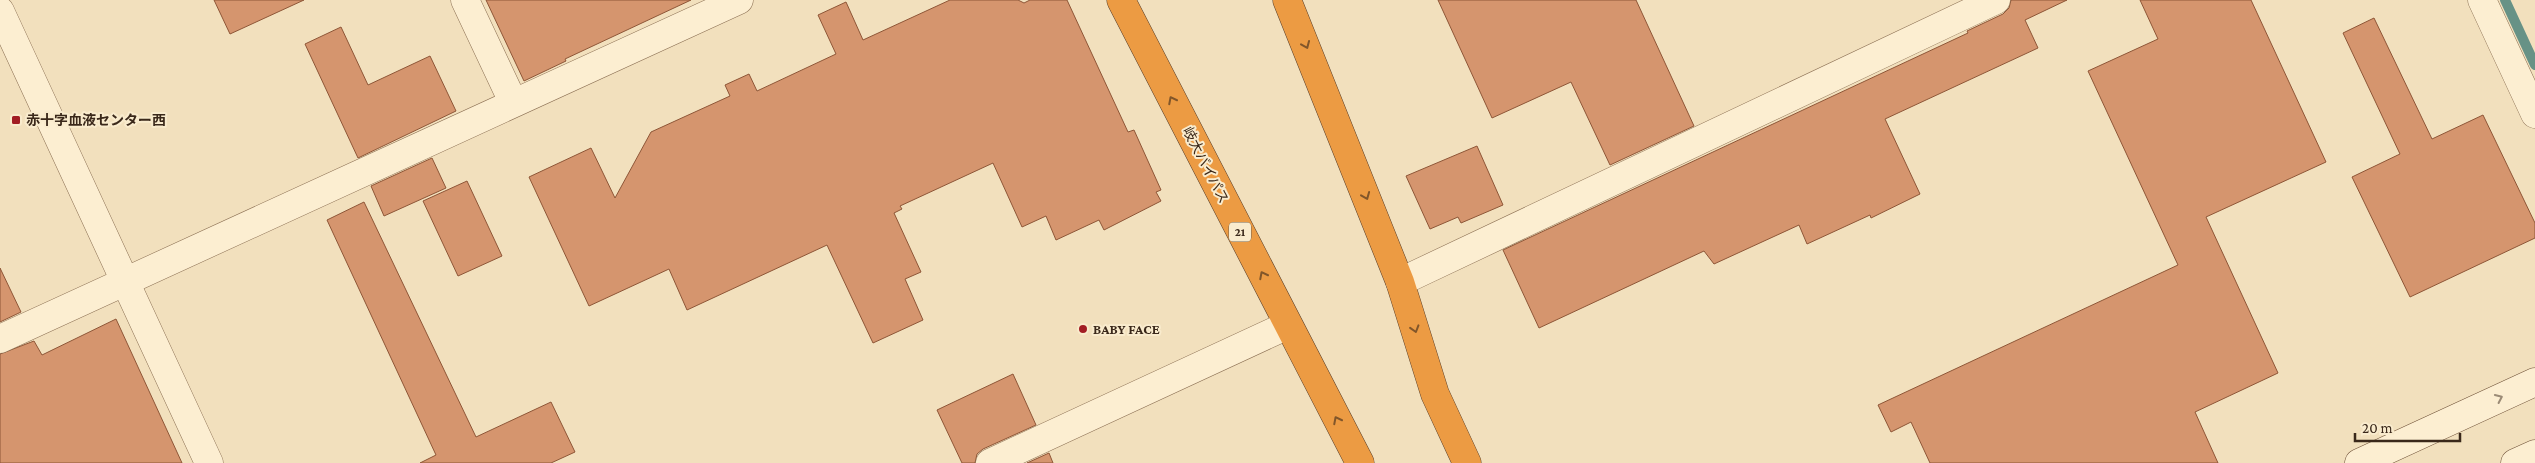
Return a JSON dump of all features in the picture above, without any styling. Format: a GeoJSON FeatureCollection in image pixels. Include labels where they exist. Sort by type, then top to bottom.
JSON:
{"type":"FeatureCollection","features":[{"type":"Feature","properties":{"kind":"highway","name":"岐大バイパス"},"geometry":{"type":"LineString","coordinates":[[1121,0],[1360,463]]}},
{"type":"Feature","properties":{"kind":"highway"},"geometry":{"type":"LineString","coordinates":[[1287,0],[1400,282],[1435,394],[1468,463]]}},
{"type":"Feature","properties":{"kind":"street"},"geometry":{"type":"LineString","coordinates":[[465,0],[513,102]]}},
{"type":"Feature","properties":{"kind":"street"},"geometry":{"type":"LineString","coordinates":[[0,339],[126,283],[513,102],[738,0]]}},
{"type":"Feature","properties":{"kind":"street"},"geometry":{"type":"LineString","coordinates":[[1400,282],[1996,0]]}},
{"type":"Feature","properties":{"kind":"street"},"geometry":{"type":"LineString","coordinates":[[2482,0],[2535,114]]}},
{"type":"Feature","properties":{"kind":"street"},"geometry":{"type":"LineString","coordinates":[[0,11],[209,463]]}},
{"type":"Feature","properties":{"kind":"street"},"geometry":{"type":"LineString","coordinates":[[990,463],[1288,325]]}},
{"type":"Feature","properties":{"kind":"street"},"geometry":{"type":"LineString","coordinates":[[2359,463],[2535,382]]}},
{"type":"Feature","properties":{"kind":"street"},"geometry":{"type":"LineString","coordinates":[[2516,463],[2535,454]]}},
{"type":"Feature","properties":{"kind":"building"},"geometry":{"type":"Polygon","coordinates":[[[214,0],[304,0],[230,34],[214,0]]]}},
{"type":"Feature","properties":{"kind":"building"},"geometry":{"type":"Polygon","coordinates":[[[486,0],[691,0],[565,59],[566,61],[524,81],[486,0]]]}},
{"type":"Feature","properties":{"kind":"building"},"geometry":{"type":"Polygon","coordinates":[[[950,0],[1018,0],[1024,3],[1030,0],[1067,0],[1128,132],[1134,130],[1161,190],[1156,192],[1161,201],[1104,230],[1099,220],[1056,240],[1046,216],[1022,227],[993,163],[900,206],[902,209],[894,213],[921,272],[905,279],[923,320],[873,343],[827,245],[687,310],[669,269],[589,306],[529,177],[591,148],[615,198],[651,132],[730,96],[725,85],[749,74],[757,91],[836,54],[818,15],[846,2],[863,40],[950,0]]]}},
{"type":"Feature","properties":{"kind":"building"},"geometry":{"type":"Polygon","coordinates":[[[1438,0],[1636,0],[1694,126],[1610,165],[1571,82],[1492,118],[1438,0]]]}},
{"type":"Feature","properties":{"kind":"building"},"geometry":{"type":"Polygon","coordinates":[[[2011,0],[2067,0],[2025,20],[2038,48],[1885,119],[1920,194],[1871,218],[1870,215],[1807,244],[1799,225],[1714,264],[1704,251],[1539,328],[1503,250],[1968,33],[1967,31],[2003,14],[2009,8],[2011,0]]]}},
{"type":"Feature","properties":{"kind":"building"},"geometry":{"type":"Polygon","coordinates":[[[2140,0],[2251,0],[2326,162],[2206,217],[2278,373],[2195,412],[2218,463],[1930,463],[1911,422],[1891,432],[1878,405],[2178,265],[2088,71],[2158,39],[2140,0]]]}},
{"type":"Feature","properties":{"kind":"building"},"geometry":{"type":"Polygon","coordinates":[[[2374,18],[2432,139],[2483,115],[2535,223],[2535,238],[2410,297],[2352,177],[2400,154],[2343,33],[2374,18]]]}},
{"type":"Feature","properties":{"kind":"building"},"geometry":{"type":"Polygon","coordinates":[[[341,27],[368,85],[430,56],[456,111],[358,158],[305,44],[341,27]]]}},
{"type":"Feature","properties":{"kind":"building"},"geometry":{"type":"Polygon","coordinates":[[[1477,146],[1503,205],[1461,223],[1458,217],[1430,229],[1406,176],[1477,146]]]}},
{"type":"Feature","properties":{"kind":"building"},"geometry":{"type":"Polygon","coordinates":[[[432,158],[446,188],[384,216],[371,186],[432,158]]]}},
{"type":"Feature","properties":{"kind":"building"},"geometry":{"type":"Polygon","coordinates":[[[467,181],[502,256],[458,276],[423,201],[467,181]]]}},
{"type":"Feature","properties":{"kind":"building"},"geometry":{"type":"Polygon","coordinates":[[[364,202],[476,437],[551,402],[575,452],[551,463],[420,463],[436,455],[327,220],[364,202]]]}},
{"type":"Feature","properties":{"kind":"building"},"geometry":{"type":"Polygon","coordinates":[[[0,268],[21,312],[0,322],[0,268]]]}},
{"type":"Feature","properties":{"kind":"building"},"geometry":{"type":"Polygon","coordinates":[[[116,319],[182,463],[0,463],[0,354],[34,341],[42,355],[116,319]]]}},
{"type":"Feature","properties":{"kind":"building"},"geometry":{"type":"Polygon","coordinates":[[[1013,374],[1036,425],[983,449],[977,454],[975,463],[962,463],[937,410],[1013,374]]]}},
{"type":"Feature","properties":{"kind":"building"},"geometry":{"type":"Polygon","coordinates":[[[1049,453],[1053,463],[1027,463],[1049,453]]]}},
{"type":"Feature","properties":{"kind":"waterway"},"geometry":{"type":"LineString","coordinates":[[2505,0],[2535,65]]}},
{"type":"Feature","properties":{"kind":"place","name":"赤十字血液センター西"},"geometry":{"type":"Point","coordinates":[16,120]}},
{"type":"Feature","properties":{"kind":"place","name":"BABY FACE"},"geometry":{"type":"Point","coordinates":[1083,329]}}]}
